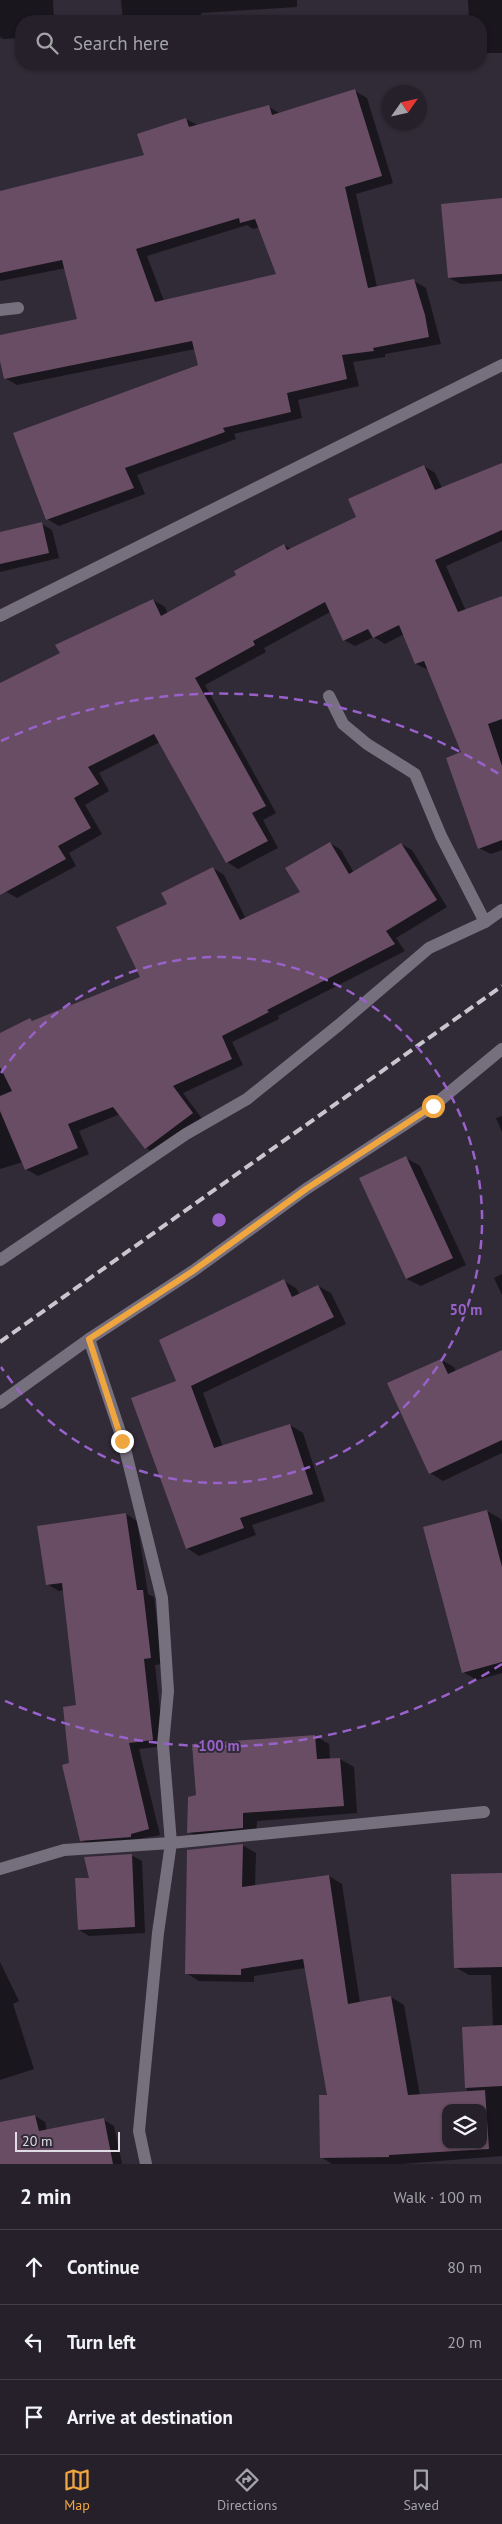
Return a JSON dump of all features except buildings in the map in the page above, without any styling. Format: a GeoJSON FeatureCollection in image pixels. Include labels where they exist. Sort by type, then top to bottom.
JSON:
{"type":"FeatureCollection","features":[{"type":"Feature","properties":{"kind":"street"},"geometry":{"type":"LineString","coordinates":[[0,310],[18,308]]}},
{"type":"Feature","properties":{"kind":"street"},"geometry":{"type":"LineString","coordinates":[[0,616],[502,365]]}},
{"type":"Feature","properties":{"kind":"street"},"geometry":{"type":"LineString","coordinates":[[329,696],[343,724],[368,744],[415,774],[441,836],[485,922]]}},
{"type":"Feature","properties":{"kind":"street"},"geometry":{"type":"LineString","coordinates":[[0,1260],[186,1134],[247,1098],[340,1024],[429,948],[485,922],[502,910]]}},
{"type":"Feature","properties":{"kind":"street"},"geometry":{"type":"LineString","coordinates":[[0,1403],[89,1339],[193,1271],[306,1189],[433,1106],[502,1048]]}},
{"type":"Feature","properties":{"kind":"street"},"geometry":{"type":"LineString","coordinates":[[89,1339],[122,1441],[162,1598],[168,1691],[163,1745],[171,1843],[158,1933],[139,2131],[146,2164]]}},
{"type":"Feature","properties":{"kind":"street"},"geometry":{"type":"LineString","coordinates":[[0,1869],[64,1850],[171,1843],[484,1812]]}},
{"type":"Feature","properties":{"kind":"railway"},"geometry":{"type":"LineString","coordinates":[[0,1342],[502,986]]}},
{"type":"Feature","properties":{"kind":"route"},"geometry":{"type":"LineString","coordinates":[[122,1441],[89,1339],[193,1271],[306,1189],[433,1106]]}}]}
